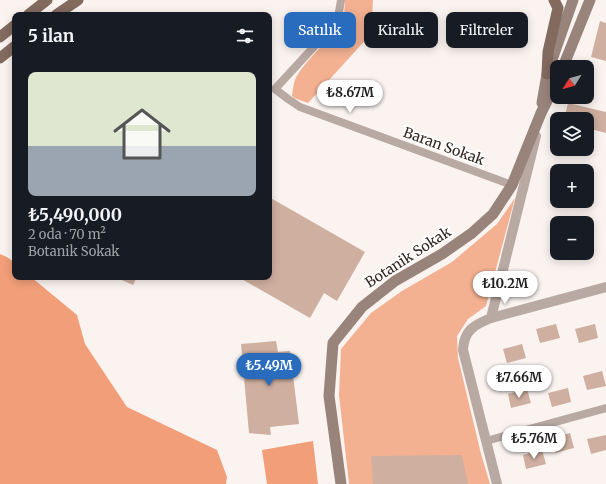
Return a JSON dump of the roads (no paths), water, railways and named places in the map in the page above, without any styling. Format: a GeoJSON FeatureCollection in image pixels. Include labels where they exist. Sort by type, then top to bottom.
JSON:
{"type":"FeatureCollection","features":[{"type":"Feature","properties":{"kind":"main road"},"geometry":{"type":"LineString","coordinates":[[32,12],[47,0]]}},
{"type":"Feature","properties":{"kind":"main road"},"geometry":{"type":"LineString","coordinates":[[60,12],[78,0]]}},
{"type":"Feature","properties":{"kind":"main road"},"geometry":{"type":"LineString","coordinates":[[541,114],[547,74],[548,52],[558,8],[554,0]]}},
{"type":"Feature","properties":{"kind":"main road"},"geometry":{"type":"LineString","coordinates":[[547,74],[573,0]]}},
{"type":"Feature","properties":{"kind":"main road"},"geometry":{"type":"LineString","coordinates":[[566,60],[590,0]]}},
{"type":"Feature","properties":{"kind":"main road"},"geometry":{"type":"LineString","coordinates":[[0,37],[12,27]]}},
{"type":"Feature","properties":{"kind":"main road"},"geometry":{"type":"LineString","coordinates":[[0,58],[12,48]]}},
{"type":"Feature","properties":{"kind":"main road"},"geometry":{"type":"LineString","coordinates":[[541,114],[550,95]]}},
{"type":"Feature","properties":{"kind":"main road","name":"Botanik Sokak"},"geometry":{"type":"LineString","coordinates":[[341,484],[330,396],[333,343],[362,307],[395,281],[442,254],[472,233],[493,214],[512,184],[541,114]]}},
{"type":"Feature","properties":{"kind":"street","name":"Baran Sokak"},"geometry":{"type":"LineString","coordinates":[[340,0],[338,18],[333,26],[275,89],[300,107],[512,184]]}},
{"type":"Feature","properties":{"kind":"street"},"geometry":{"type":"LineString","coordinates":[[491,318],[541,114]]}},
{"type":"Feature","properties":{"kind":"street"},"geometry":{"type":"LineString","coordinates":[[497,484],[463,350],[463,342],[468,332],[479,323],[491,318],[606,287]]}},
{"type":"Feature","properties":{"kind":"street"},"geometry":{"type":"LineString","coordinates":[[486,441],[606,408]]}}]}
